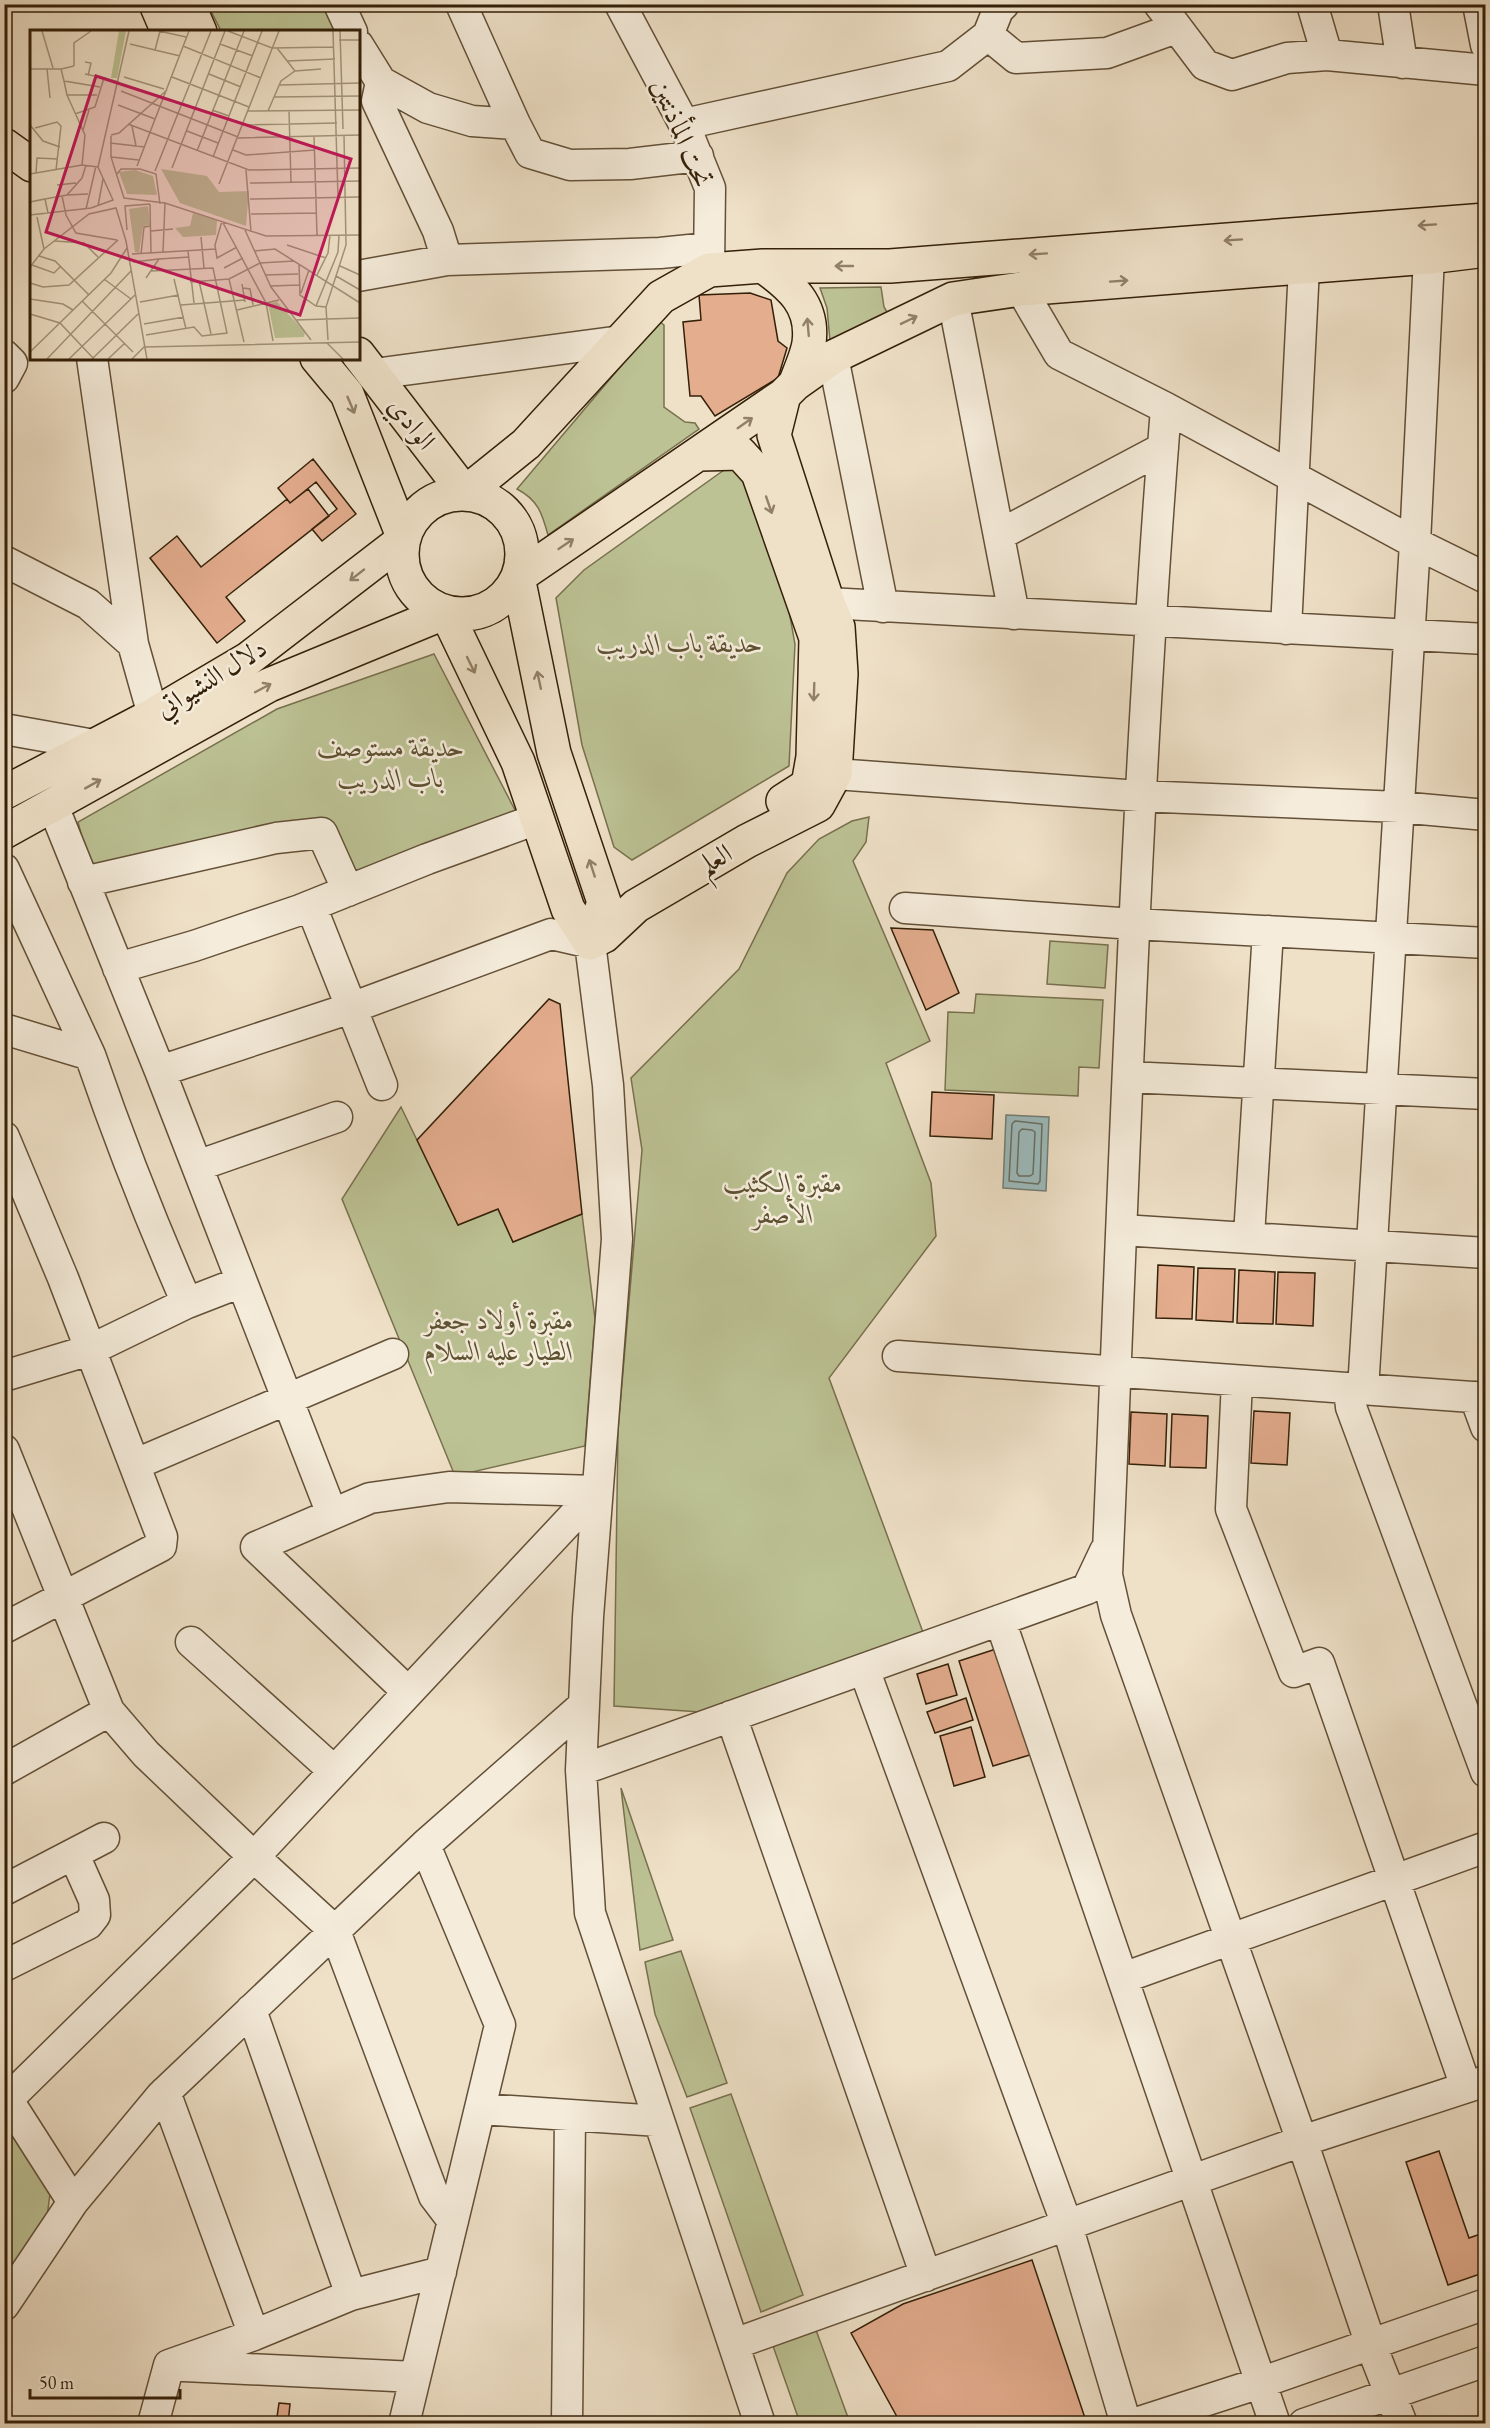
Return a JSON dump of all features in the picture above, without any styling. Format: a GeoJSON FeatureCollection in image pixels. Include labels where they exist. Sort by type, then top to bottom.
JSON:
{"type":"FeatureCollection","features":[{"type":"Feature","properties":{"kind":"main road"},"geometry":{"type":"LineString","coordinates":[[156,4],[167,30]]}},
{"type":"Feature","properties":{"kind":"main road"},"geometry":{"type":"LineString","coordinates":[[188,4],[199,30]]}},
{"type":"Feature","properties":{"kind":"main road"},"geometry":{"type":"LineString","coordinates":[[4,145],[30,164]]}},
{"type":"Feature","properties":{"kind":"main road"},"geometry":{"type":"LineString","coordinates":[[465,493],[526,444],[661,297],[709,259],[763,266],[890,266],[1485,220]]}},
{"type":"Feature","properties":{"kind":"main road"},"geometry":{"type":"LineString","coordinates":[[518,577],[700,454],[833,357],[953,299],[1021,289],[1429,257],[1485,250]]}},
{"type":"Feature","properties":{"kind":"main road"},"geometry":{"type":"LineString","coordinates":[[763,266],[790,285],[806,309],[809,343],[774,435],[828,603],[838,627],[841,674],[819,772]]}},
{"type":"Feature","properties":{"kind":"main road"},"geometry":{"type":"LineString","coordinates":[[319,360],[347,394],[404,539]]}},
{"type":"Feature","properties":{"kind":"main road","name":"الوادي"},"geometry":{"type":"LineString","coordinates":[[366,364],[465,493]]}},
{"type":"Feature","properties":{"kind":"main road"},"geometry":{"type":"LineString","coordinates":[[700,454],[740,453],[758,473],[816,638],[819,772]]}},
{"type":"Feature","properties":{"kind":"main road"},"geometry":{"type":"LineString","coordinates":[[465,493],[484,497],[501,507],[513,521],[521,539],[522,558],[518,577],[509,592],[488,608],[463,614],[446,612],[429,604],[415,592],[406,576],[402,558],[404,539],[412,520],[426,505],[445,495],[465,493]]}},
{"type":"Feature","properties":{"kind":"main road","name":"دلال النشيواتي"},"geometry":{"type":"LineString","coordinates":[[4,793],[153,715],[248,659],[404,539]]}},
{"type":"Feature","properties":{"kind":"main road"},"geometry":{"type":"LineString","coordinates":[[518,577],[554,753],[604,902],[590,943]]}},
{"type":"Feature","properties":{"kind":"main road"},"geometry":{"type":"LineString","coordinates":[[4,832],[269,685],[446,612]]}},
{"type":"Feature","properties":{"kind":"main road"},"geometry":{"type":"LineString","coordinates":[[446,612],[518,762],[568,909],[590,943]]}},
{"type":"Feature","properties":{"kind":"main road","name":"العلم"},"geometry":{"type":"LineString","coordinates":[[568,909],[604,902],[743,826],[819,772]]}},
{"type":"Feature","properties":{"kind":"main road","name":"العلم"},"geometry":{"type":"LineString","coordinates":[[590,943],[603,936],[636,906],[747,841],[818,805],[819,772]]}},
{"type":"Feature","properties":{"kind":"street"},"geometry":{"type":"LineString","coordinates":[[339,4],[351,30]]}},
{"type":"Feature","properties":{"kind":"street"},"geometry":{"type":"LineString","coordinates":[[461,4],[514,124],[530,153],[570,165],[630,164],[698,156]]}},
{"type":"Feature","properties":{"kind":"street","name":"تحت المأذنتين"},"geometry":{"type":"LineString","coordinates":[[620,4],[684,124],[710,188],[709,259]]}},
{"type":"Feature","properties":{"kind":"street"},"geometry":{"type":"LineString","coordinates":[[684,124],[948,66],[988,35],[998,10],[1004,4]]}},
{"type":"Feature","properties":{"kind":"street"},"geometry":{"type":"LineString","coordinates":[[1312,4],[1327,55]]}},
{"type":"Feature","properties":{"kind":"street"},"geometry":{"type":"LineString","coordinates":[[1393,4],[1402,63]]}},
{"type":"Feature","properties":{"kind":"street"},"geometry":{"type":"LineString","coordinates":[[1478,4],[1485,45]]}},
{"type":"Feature","properties":{"kind":"street"},"geometry":{"type":"LineString","coordinates":[[988,35],[1016,58],[1107,53],[1168,16],[1205,65],[1232,75],[1287,58],[1327,55],[1485,70]]}},
{"type":"Feature","properties":{"kind":"street"},"geometry":{"type":"LineString","coordinates":[[360,48],[381,82],[428,108],[472,121],[514,124]]}},
{"type":"Feature","properties":{"kind":"street"},"geometry":{"type":"LineString","coordinates":[[381,82],[377,101],[438,231],[447,260]]}},
{"type":"Feature","properties":{"kind":"street"},"geometry":{"type":"LineString","coordinates":[[360,276],[447,260],[660,253],[709,259]]}},
{"type":"Feature","properties":{"kind":"street"},"geometry":{"type":"LineString","coordinates":[[1429,257],[1415,543],[1372,1246],[1356,1389],[1351,1407],[1485,1772]]}},
{"type":"Feature","properties":{"kind":"street"},"geometry":{"type":"LineString","coordinates":[[1286,629],[1304,267]]}},
{"type":"Feature","properties":{"kind":"street"},"geometry":{"type":"LineString","coordinates":[[1021,289],[1059,354],[1166,408],[1415,543],[1485,578]]}},
{"type":"Feature","properties":{"kind":"street"},"geometry":{"type":"LineString","coordinates":[[953,299],[1014,614]]}},
{"type":"Feature","properties":{"kind":"street"},"geometry":{"type":"LineString","coordinates":[[366,364],[621,341]]}},
{"type":"Feature","properties":{"kind":"street"},"geometry":{"type":"LineString","coordinates":[[4,355],[12,363],[4,378]]}},
{"type":"Feature","properties":{"kind":"street"},"geometry":{"type":"LineString","coordinates":[[833,357],[883,607]]}},
{"type":"Feature","properties":{"kind":"street"},"geometry":{"type":"LineString","coordinates":[[92,360],[133,644],[153,715]]}},
{"type":"Feature","properties":{"kind":"street"},"geometry":{"type":"LineString","coordinates":[[1166,408],[1149,622],[1140,796],[1107,1575],[1116,1615],[1302,2141],[1371,2345],[1402,2424]]}},
{"type":"Feature","properties":{"kind":"street"},"geometry":{"type":"LineString","coordinates":[[999,535],[1163,448]]}},
{"type":"Feature","properties":{"kind":"street"},"geometry":{"type":"LineString","coordinates":[[4,561],[88,604],[133,644]]}},
{"type":"Feature","properties":{"kind":"street"},"geometry":{"type":"LineString","coordinates":[[828,603],[1485,639]]}},
{"type":"Feature","properties":{"kind":"street"},"geometry":{"type":"LineString","coordinates":[[4,729],[94,745]]}},
{"type":"Feature","properties":{"kind":"street"},"geometry":{"type":"LineString","coordinates":[[819,772],[1140,796],[1399,807],[1485,815]]}},
{"type":"Feature","properties":{"kind":"street"},"geometry":{"type":"LineString","coordinates":[[53,806],[160,1071],[332,1514]]}},
{"type":"Feature","properties":{"kind":"street"},"geometry":{"type":"LineString","coordinates":[[118,968],[194,946],[311,906],[427,859],[537,819]]}},
{"type":"Feature","properties":{"kind":"street"},"geometry":{"type":"LineString","coordinates":[[83,882],[276,838],[322,833],[348,891]]}},
{"type":"Feature","properties":{"kind":"street"},"geometry":{"type":"LineString","coordinates":[[4,869],[90,1055],[145,1203],[187,1303]]}},
{"type":"Feature","properties":{"kind":"street"},"geometry":{"type":"LineString","coordinates":[[311,906],[382,1085]]}},
{"type":"Feature","properties":{"kind":"street"},"geometry":{"type":"LineString","coordinates":[[905,908],[1134,924],[1485,943]]}},
{"type":"Feature","properties":{"kind":"street"},"geometry":{"type":"LineString","coordinates":[[1249,1236],[1268,931]]}},
{"type":"Feature","properties":{"kind":"street"},"geometry":{"type":"LineString","coordinates":[[160,1071],[351,1008],[551,934],[590,943],[608,1085],[616,1239],[597,1491],[581,1770],[590,1913],[760,2424]]}},
{"type":"Feature","properties":{"kind":"street"},"geometry":{"type":"LineString","coordinates":[[4,1029],[90,1055]]}},
{"type":"Feature","properties":{"kind":"street"},"geometry":{"type":"LineString","coordinates":[[1128,1077],[1485,1094]]}},
{"type":"Feature","properties":{"kind":"street"},"geometry":{"type":"LineString","coordinates":[[197,1166],[337,1117]]}},
{"type":"Feature","properties":{"kind":"street"},"geometry":{"type":"LineString","coordinates":[[4,1137],[136,1464],[162,1537],[161,1546],[4,1628]]}},
{"type":"Feature","properties":{"kind":"street"},"geometry":{"type":"LineString","coordinates":[[1122,1230],[1249,1236],[1485,1253]]}},
{"type":"Feature","properties":{"kind":"street"},"geometry":{"type":"LineString","coordinates":[[4,1376],[90,1350],[187,1303],[242,1282]]}},
{"type":"Feature","properties":{"kind":"street"},"geometry":{"type":"LineString","coordinates":[[136,1464],[393,1354]]}},
{"type":"Feature","properties":{"kind":"street"},"geometry":{"type":"LineString","coordinates":[[898,1356],[1480,1398],[1485,1427]]}},
{"type":"Feature","properties":{"kind":"street"},"geometry":{"type":"LineString","coordinates":[[734,2344],[1302,2141],[1476,2084],[1394,1881],[1318,1663],[1294,1672],[1232,1509],[1237,1381]]}},
{"type":"Feature","properties":{"kind":"street"},"geometry":{"type":"LineString","coordinates":[[6,1459],[109,1711],[146,1754],[335,1931],[434,2196],[453,2221]]}},
{"type":"Feature","properties":{"kind":"street"},"geometry":{"type":"LineString","coordinates":[[408,1692],[256,1547],[370,1498],[449,1487],[597,1491]]}},
{"type":"Feature","properties":{"kind":"street"},"geometry":{"type":"LineString","coordinates":[[73,2202],[6,2099],[254,1857],[597,1491]]}},
{"type":"Feature","properties":{"kind":"street"},"geometry":{"type":"LineString","coordinates":[[581,1770],[1087,1589],[1108,1544]]}},
{"type":"Feature","properties":{"kind":"street"},"geometry":{"type":"LineString","coordinates":[[1000,1620],[1275,2424]]}},
{"type":"Feature","properties":{"kind":"street"},"geometry":{"type":"LineString","coordinates":[[191,1642],[334,1771]]}},
{"type":"Feature","properties":{"kind":"street"},"geometry":{"type":"LineString","coordinates":[[864,1669],[1067,2225],[1126,2424]]}},
{"type":"Feature","properties":{"kind":"street"},"geometry":{"type":"LineString","coordinates":[[4,2305],[73,2202],[165,2092],[425,1845],[584,1705]]}},
{"type":"Feature","properties":{"kind":"street"},"geometry":{"type":"LineString","coordinates":[[4,1770],[109,1711]]}},
{"type":"Feature","properties":{"kind":"street"},"geometry":{"type":"LineString","coordinates":[[731,1716],[926,2276]]}},
{"type":"Feature","properties":{"kind":"street"},"geometry":{"type":"LineString","coordinates":[[4,1890],[104,1838]]}},
{"type":"Feature","properties":{"kind":"street"},"geometry":{"type":"LineString","coordinates":[[404,2424],[500,2025],[425,1845]]}},
{"type":"Feature","properties":{"kind":"street"},"geometry":{"type":"LineString","coordinates":[[1123,1978],[1485,1847]]}},
{"type":"Feature","properties":{"kind":"street"},"geometry":{"type":"LineString","coordinates":[[4,1966],[88,1924],[95,1915],[94,1900],[74,1855]]}},
{"type":"Feature","properties":{"kind":"street"},"geometry":{"type":"LineString","coordinates":[[251,2010],[351,2295]]}},
{"type":"Feature","properties":{"kind":"street"},"geometry":{"type":"LineString","coordinates":[[165,2092],[254,2335]]}},
{"type":"Feature","properties":{"kind":"street"},"geometry":{"type":"LineString","coordinates":[[480,2109],[659,2121]]}},
{"type":"Feature","properties":{"kind":"street"},"geometry":{"type":"LineString","coordinates":[[567,2424],[570,2115]]}},
{"type":"Feature","properties":{"kind":"street"},"geometry":{"type":"LineString","coordinates":[[169,2365],[254,2335],[351,2295],[441,2272]]}},
{"type":"Feature","properties":{"kind":"street"},"geometry":{"type":"LineString","coordinates":[[1133,2424],[1260,2383],[1485,2304]]}},
{"type":"Feature","properties":{"kind":"street"},"geometry":{"type":"LineString","coordinates":[[1304,2424],[1485,2361]]}},
{"type":"Feature","properties":{"kind":"street"},"geometry":{"type":"LineString","coordinates":[[169,2365],[415,2377]]}},
{"type":"Feature","properties":{"kind":"street"},"geometry":{"type":"LineString","coordinates":[[153,2424],[169,2365]]}},
{"type":"Feature","properties":{"kind":"green space"},"geometry":{"type":"Polygon","coordinates":[[[208,5],[325,5],[338,30],[220,30],[208,5]]]}},
{"type":"Feature","properties":{"kind":"green space"},"geometry":{"type":"Polygon","coordinates":[[[881,287],[884,307],[890,317],[830,341],[827,308],[820,288],[881,287]]]}},
{"type":"Feature","properties":{"kind":"green space"},"geometry":{"type":"Polygon","coordinates":[[[659,321],[664,325],[664,407],[685,422],[695,423],[699,429],[548,535],[538,508],[530,498],[517,489],[659,321]]]}},
{"type":"Feature","properties":{"kind":"green space","name":"حديقة باب الدريب"},"geometry":{"type":"Polygon","coordinates":[[[731,465],[745,472],[787,600],[795,644],[789,766],[632,860],[614,847],[582,745],[556,598],[584,570],[731,465]]]}},
{"type":"Feature","properties":{"kind":"green space","name":"حديقة مستوصف باب الدريب"},"geometry":{"type":"Polygon","coordinates":[[[434,654],[516,812],[355,875],[326,822],[89,865],[78,822],[277,709],[434,654]]]}},
{"type":"Feature","properties":{"kind":"green space","name":"مقبرة الكثيب الأصفر"},"geometry":{"type":"Polygon","coordinates":[[[869,817],[866,842],[853,861],[930,1041],[886,1063],[931,1183],[936,1236],[829,1378],[924,1635],[700,1712],[614,1706],[618,1430],[642,1150],[631,1078],[739,969],[787,873],[819,839],[852,821],[869,817]]]}},
{"type":"Feature","properties":{"kind":"green space"},"geometry":{"type":"Polygon","coordinates":[[[1050,941],[1108,945],[1105,988],[1047,984],[1050,941]]]}},
{"type":"Feature","properties":{"kind":"green space"},"geometry":{"type":"Polygon","coordinates":[[[976,994],[1103,1000],[1099,1068],[1079,1067],[1078,1096],[945,1090],[948,1012],[974,1013],[976,994]]]}},
{"type":"Feature","properties":{"kind":"green space","name":"مقبرة أولاد جعفر الطيار عليه السلام"},"geometry":{"type":"Polygon","coordinates":[[[401,1107],[458,1225],[498,1209],[513,1242],[582,1214],[595,1319],[585,1446],[455,1476],[342,1199],[401,1107]]]}},
{"type":"Feature","properties":{"kind":"green space"},"geometry":{"type":"Polygon","coordinates":[[[621,1788],[673,1940],[640,1950],[621,1788]]]}},
{"type":"Feature","properties":{"kind":"green space"},"geometry":{"type":"Polygon","coordinates":[[[681,1951],[727,2083],[687,2097],[655,2014],[645,1962],[681,1951]]]}},
{"type":"Feature","properties":{"kind":"green space"},"geometry":{"type":"Polygon","coordinates":[[[731,2094],[803,2295],[761,2312],[690,2108],[731,2094]]]}},
{"type":"Feature","properties":{"kind":"green space"},"geometry":{"type":"Polygon","coordinates":[[[5,2116],[51,2186],[47,2217],[5,2286],[5,2116]]]}},
{"type":"Feature","properties":{"kind":"green space"},"geometry":{"type":"Polygon","coordinates":[[[816,2330],[850,2423],[800,2423],[773,2346],[816,2330]]]}},
{"type":"Feature","properties":{"kind":"water"},"geometry":{"type":"Polygon","coordinates":[[[1006,1115],[1049,1117],[1046,1191],[1003,1188],[1006,1115]]]}},
{"type":"Feature","properties":{"kind":"building"},"geometry":{"type":"Polygon","coordinates":[[[750,293],[771,300],[778,341],[787,348],[778,378],[715,416],[701,396],[690,396],[683,322],[701,320],[699,295],[750,293]]]}},
{"type":"Feature","properties":{"kind":"building"},"geometry":{"type":"Polygon","coordinates":[[[313,459],[356,514],[322,541],[312,529],[337,509],[316,482],[290,503],[278,488],[313,459]]]}},
{"type":"Feature","properties":{"kind":"building"},"geometry":{"type":"Polygon","coordinates":[[[308,489],[329,516],[226,597],[245,621],[217,643],[150,558],[177,536],[201,567],[287,499],[290,503],[308,489]]]}},
{"type":"Feature","properties":{"kind":"building"},"geometry":{"type":"Polygon","coordinates":[[[891,928],[933,930],[959,993],[926,1010],[891,928]]]}},
{"type":"Feature","properties":{"kind":"building"},"geometry":{"type":"Polygon","coordinates":[[[549,999],[560,1004],[582,1214],[513,1242],[498,1209],[458,1225],[417,1140],[549,999]]]}},
{"type":"Feature","properties":{"kind":"building"},"geometry":{"type":"Polygon","coordinates":[[[932,1092],[994,1095],[992,1139],[930,1136],[932,1092]]]}},
{"type":"Feature","properties":{"kind":"building"},"geometry":{"type":"Polygon","coordinates":[[[1158,1265],[1194,1267],[1192,1319],[1156,1318],[1158,1265]]]}},
{"type":"Feature","properties":{"kind":"building"},"geometry":{"type":"Polygon","coordinates":[[[1198,1268],[1235,1269],[1233,1322],[1196,1320],[1198,1268]]]}},
{"type":"Feature","properties":{"kind":"building"},"geometry":{"type":"Polygon","coordinates":[[[1239,1270],[1275,1272],[1273,1324],[1237,1323],[1239,1270]]]}},
{"type":"Feature","properties":{"kind":"building"},"geometry":{"type":"Polygon","coordinates":[[[1278,1272],[1315,1273],[1313,1326],[1276,1324],[1278,1272]]]}},
{"type":"Feature","properties":{"kind":"building"},"geometry":{"type":"Polygon","coordinates":[[[1254,1411],[1290,1413],[1287,1465],[1251,1463],[1254,1411]]]}},
{"type":"Feature","properties":{"kind":"building"},"geometry":{"type":"Polygon","coordinates":[[[1131,1412],[1167,1414],[1165,1466],[1129,1464],[1131,1412]]]}},
{"type":"Feature","properties":{"kind":"building"},"geometry":{"type":"Polygon","coordinates":[[[1172,1414],[1208,1416],[1206,1468],[1170,1467],[1172,1414]]]}},
{"type":"Feature","properties":{"kind":"building"},"geometry":{"type":"Polygon","coordinates":[[[999,1648],[1033,1754],[993,1766],[959,1661],[999,1648]]]}},
{"type":"Feature","properties":{"kind":"building"},"geometry":{"type":"Polygon","coordinates":[[[948,1664],[957,1695],[926,1704],[917,1674],[948,1664]]]}},
{"type":"Feature","properties":{"kind":"building"},"geometry":{"type":"Polygon","coordinates":[[[966,1698],[973,1720],[935,1733],[927,1712],[966,1698]]]}},
{"type":"Feature","properties":{"kind":"building"},"geometry":{"type":"Polygon","coordinates":[[[971,1727],[985,1777],[954,1786],[940,1736],[971,1727]]]}},
{"type":"Feature","properties":{"kind":"building"},"geometry":{"type":"Polygon","coordinates":[[[1439,2151],[1469,2238],[1486,2232],[1486,2272],[1448,2285],[1406,2162],[1439,2151]]]}},
{"type":"Feature","properties":{"kind":"building"},"geometry":{"type":"Polygon","coordinates":[[[1032,2260],[1087,2424],[901,2424],[851,2333],[903,2304],[1032,2260]]]}},
{"type":"Feature","properties":{"kind":"building"},"geometry":{"type":"Polygon","coordinates":[[[279,2403],[290,2404],[288,2424],[276,2424],[279,2403]]]}}]}
